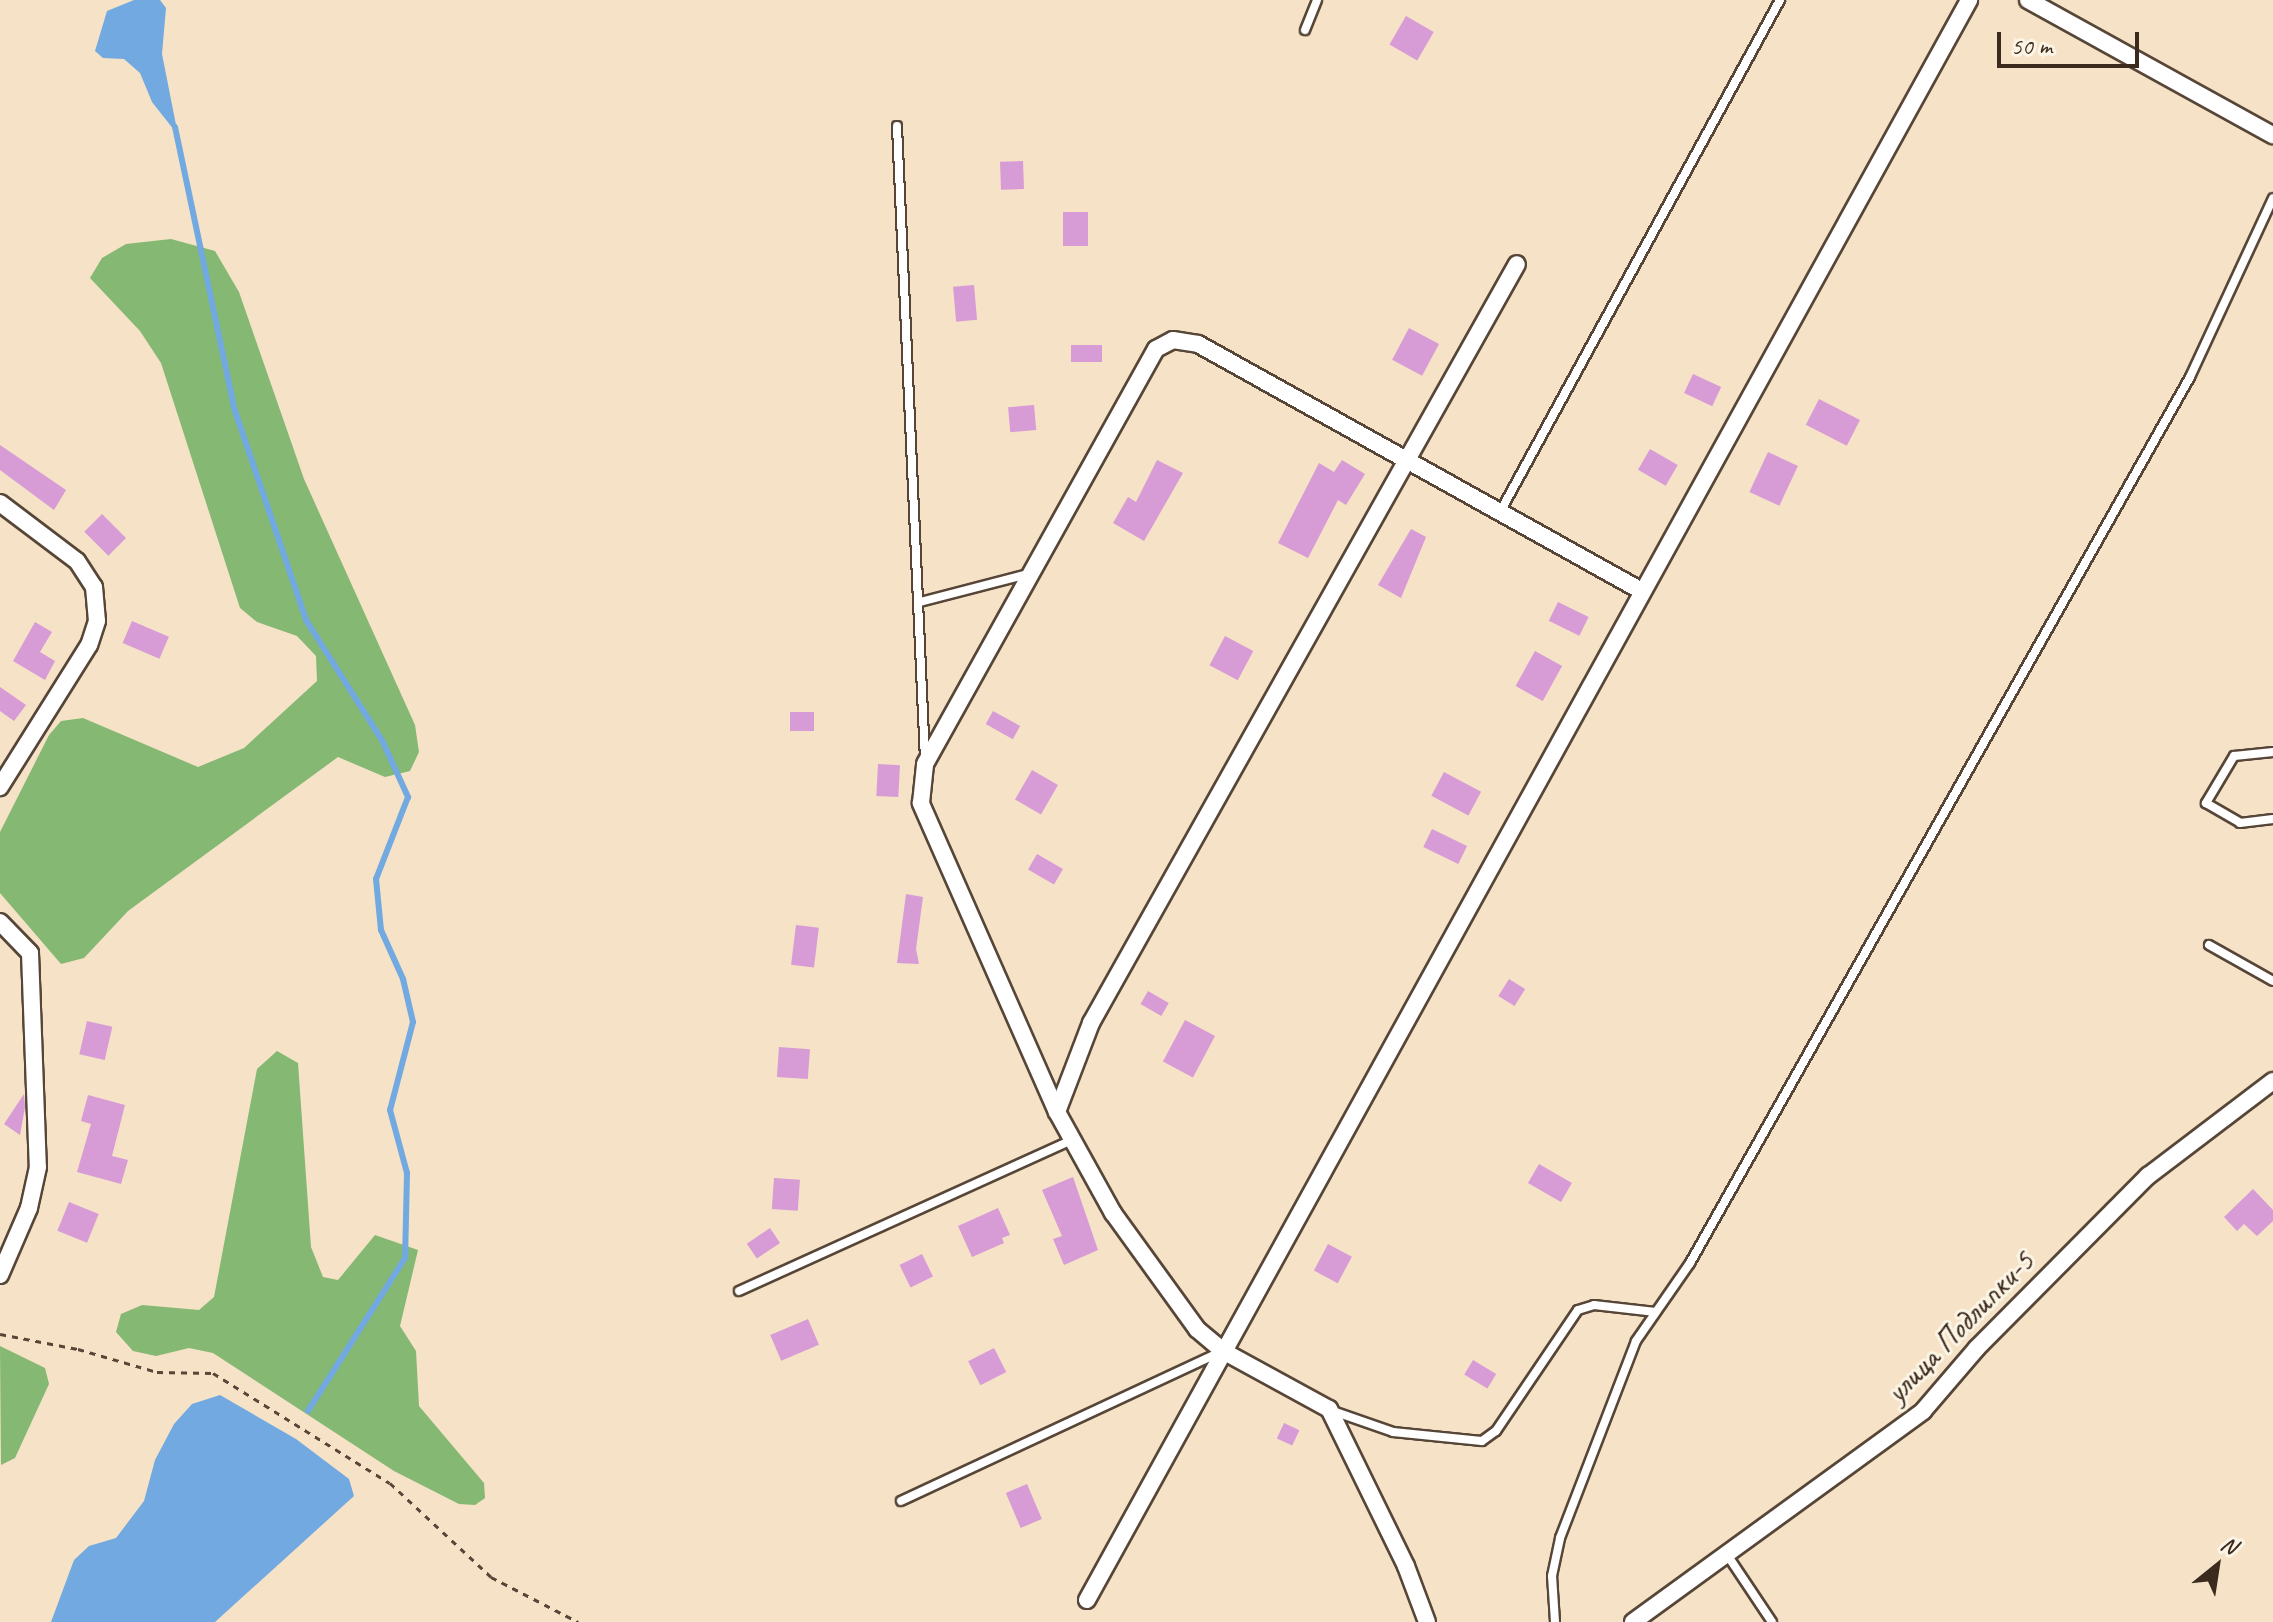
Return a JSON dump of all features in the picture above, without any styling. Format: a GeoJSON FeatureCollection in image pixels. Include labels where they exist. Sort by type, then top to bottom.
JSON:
{"type":"FeatureCollection","features":[{"type":"Feature","properties":{"kind":"street"},"geometry":{"type":"LineString","coordinates":[[1087,1600],[1640,590],[1969,0]]}},
{"type":"Feature","properties":{"kind":"street"},"geometry":{"type":"LineString","coordinates":[[2028,0],[2273,135]]}},
{"type":"Feature","properties":{"kind":"street"},"geometry":{"type":"LineString","coordinates":[[1057,1112],[1091,1023],[1517,264]]}},
{"type":"Feature","properties":{"kind":"street"},"geometry":{"type":"LineString","coordinates":[[1427,1622],[1400,1553],[1329,1409],[1223,1351],[1197,1329],[1145,1264],[1072,1140],[921,803],[925,764],[1028,574],[1156,349],[1173,340],[1198,344],[1640,590]]}},
{"type":"Feature","properties":{"kind":"street"},"geometry":{"type":"LineString","coordinates":[[0,503],[77,561],[94,587],[97,621],[89,645],[0,787]]}},
{"type":"Feature","properties":{"kind":"street"},"geometry":{"type":"LineString","coordinates":[[0,922],[30,953],[38,1167],[29,1208],[0,1275]]}},
{"type":"Feature","properties":{"kind":"street","name":"улица Подлипки-5"},"geometry":{"type":"LineString","coordinates":[[1633,1622],[1728,1556],[1923,1411],[1977,1348],[2148,1176],[2273,1081]]}},
{"type":"Feature","properties":{"kind":"lane"},"geometry":{"type":"LineString","coordinates":[[1305,30],[1317,0]]}},
{"type":"Feature","properties":{"kind":"lane"},"geometry":{"type":"LineString","coordinates":[[1499,512],[1780,0]]}},
{"type":"Feature","properties":{"kind":"lane"},"geometry":{"type":"LineString","coordinates":[[897,126],[925,764]]}},
{"type":"Feature","properties":{"kind":"lane"},"geometry":{"type":"LineString","coordinates":[[1555,1622],[1552,1576],[1560,1538],[1616,1384],[1656,1312],[1690,1263],[2190,377],[2273,198]]}},
{"type":"Feature","properties":{"kind":"lane"},"geometry":{"type":"LineString","coordinates":[[920,602],[1028,574]]}},
{"type":"Feature","properties":{"kind":"lane"},"geometry":{"type":"LineString","coordinates":[[2273,752],[2234,756],[2206,803],[2240,823],[2273,819]]}},
{"type":"Feature","properties":{"kind":"lane"},"geometry":{"type":"LineString","coordinates":[[2209,945],[2273,981]]}},
{"type":"Feature","properties":{"kind":"lane"},"geometry":{"type":"LineString","coordinates":[[739,1291],[1072,1140]]}},
{"type":"Feature","properties":{"kind":"lane"},"geometry":{"type":"LineString","coordinates":[[1329,1409],[1393,1432],[1482,1441],[1496,1431],[1578,1310],[1594,1305],[1656,1312]]}},
{"type":"Feature","properties":{"kind":"lane"},"geometry":{"type":"LineString","coordinates":[[901,1501],[1223,1351]]}},
{"type":"Feature","properties":{"kind":"lane"},"geometry":{"type":"LineString","coordinates":[[1728,1556],[1772,1622]]}},
{"type":"Feature","properties":{"kind":"path"},"geometry":{"type":"LineString","coordinates":[[0,1334],[78,1349],[157,1372],[213,1373],[390,1483],[491,1577],[578,1622]]}},
{"type":"Feature","properties":{"kind":"green space"},"geometry":{"type":"Polygon","coordinates":[[[171,239],[215,251],[239,292],[304,479],[415,725],[419,752],[410,771],[385,777],[338,757],[128,911],[84,958],[61,964],[0,893],[0,832],[49,735],[61,721],[83,718],[198,767],[244,748],[317,681],[316,656],[297,636],[257,622],[240,608],[161,363],[140,331],[90,278],[102,258],[126,244],[171,239]]]}},
{"type":"Feature","properties":{"kind":"green space"},"geometry":{"type":"Polygon","coordinates":[[[277,1051],[298,1063],[311,1247],[323,1277],[338,1280],[375,1235],[418,1250],[400,1326],[416,1351],[419,1406],[484,1483],[485,1498],[475,1505],[459,1504],[394,1471],[213,1353],[189,1348],[156,1356],[133,1351],[116,1332],[121,1314],[142,1305],[199,1310],[214,1297],[257,1069],[277,1051]]]}},
{"type":"Feature","properties":{"kind":"green space"},"geometry":{"type":"Polygon","coordinates":[[[0,1346],[45,1368],[49,1384],[15,1458],[1,1465],[0,1346]]]}},
{"type":"Feature","properties":{"kind":"water"},"geometry":{"type":"Polygon","coordinates":[[[134,0],[160,0],[166,8],[162,54],[178,135],[152,102],[140,73],[124,59],[103,58],[95,51],[107,11],[134,0]]]}},
{"type":"Feature","properties":{"kind":"water"},"geometry":{"type":"Polygon","coordinates":[[[220,1395],[296,1439],[349,1479],[354,1496],[215,1622],[51,1622],[74,1560],[89,1546],[116,1538],[144,1501],[155,1460],[174,1424],[192,1404],[220,1395]]]}},
{"type":"Feature","properties":{"kind":"building"},"geometry":{"type":"Polygon","coordinates":[[[1406,16],[1434,32],[1417,61],[1390,45],[1406,16]]]}},
{"type":"Feature","properties":{"kind":"building"},"geometry":{"type":"Polygon","coordinates":[[[1023,161],[1024,189],[1001,190],[1000,162],[1023,161]]]}},
{"type":"Feature","properties":{"kind":"building"},"geometry":{"type":"Polygon","coordinates":[[[1063,212],[1088,212],[1088,246],[1063,246],[1063,212]]]}},
{"type":"Feature","properties":{"kind":"building"},"geometry":{"type":"Polygon","coordinates":[[[974,285],[977,320],[956,322],[953,287],[974,285]]]}},
{"type":"Feature","properties":{"kind":"building"},"geometry":{"type":"Polygon","coordinates":[[[1409,328],[1439,344],[1422,376],[1392,360],[1409,328]]]}},
{"type":"Feature","properties":{"kind":"building"},"geometry":{"type":"Polygon","coordinates":[[[1071,345],[1102,345],[1102,362],[1071,362],[1071,345]]]}},
{"type":"Feature","properties":{"kind":"building"},"geometry":{"type":"Polygon","coordinates":[[[1693,374],[1721,387],[1712,406],[1684,393],[1693,374]]]}},
{"type":"Feature","properties":{"kind":"building"},"geometry":{"type":"Polygon","coordinates":[[[1819,399],[1860,420],[1847,446],[1806,425],[1819,399]]]}},
{"type":"Feature","properties":{"kind":"building"},"geometry":{"type":"Polygon","coordinates":[[[1034,405],[1036,430],[1010,432],[1008,407],[1034,405]]]}},
{"type":"Feature","properties":{"kind":"building"},"geometry":{"type":"Polygon","coordinates":[[[0,445],[66,490],[54,510],[0,470],[0,445]]]}},
{"type":"Feature","properties":{"kind":"building"},"geometry":{"type":"Polygon","coordinates":[[[1650,449],[1678,465],[1666,486],[1638,470],[1650,449]]]}},
{"type":"Feature","properties":{"kind":"building"},"geometry":{"type":"Polygon","coordinates":[[[1768,452],[1798,466],[1779,506],[1749,492],[1768,452]]]}},
{"type":"Feature","properties":{"kind":"building"},"geometry":{"type":"Polygon","coordinates":[[[1157,460],[1183,473],[1144,541],[1113,523],[1128,497],[1136,502],[1157,460]]]}},
{"type":"Feature","properties":{"kind":"building"},"geometry":{"type":"Polygon","coordinates":[[[1342,460],[1365,474],[1346,505],[1338,500],[1308,558],[1278,543],[1319,463],[1334,472],[1342,460]]]}},
{"type":"Feature","properties":{"kind":"building"},"geometry":{"type":"Polygon","coordinates":[[[102,514],[126,538],[108,556],[84,532],[102,514]]]}},
{"type":"Feature","properties":{"kind":"building"},"geometry":{"type":"Polygon","coordinates":[[[1411,529],[1426,537],[1401,598],[1378,585],[1411,529]]]}},
{"type":"Feature","properties":{"kind":"building"},"geometry":{"type":"Polygon","coordinates":[[[1558,602],[1589,617],[1579,636],[1549,621],[1558,602]]]}},
{"type":"Feature","properties":{"kind":"building"},"geometry":{"type":"Polygon","coordinates":[[[132,621],[169,637],[159,659],[123,643],[132,621]]]}},
{"type":"Feature","properties":{"kind":"building"},"geometry":{"type":"Polygon","coordinates":[[[35,622],[52,632],[40,652],[55,661],[45,680],[13,661],[35,622]]]}},
{"type":"Feature","properties":{"kind":"building"},"geometry":{"type":"Polygon","coordinates":[[[1225,636],[1253,651],[1238,680],[1210,665],[1225,636]]]}},
{"type":"Feature","properties":{"kind":"building"},"geometry":{"type":"Polygon","coordinates":[[[1535,651],[1562,666],[1543,701],[1516,686],[1535,651]]]}},
{"type":"Feature","properties":{"kind":"building"},"geometry":{"type":"Polygon","coordinates":[[[0,687],[26,705],[14,721],[0,711],[0,687]]]}},
{"type":"Feature","properties":{"kind":"building"},"geometry":{"type":"Polygon","coordinates":[[[993,711],[1020,726],[1013,739],[986,724],[993,711]]]}},
{"type":"Feature","properties":{"kind":"building"},"geometry":{"type":"Polygon","coordinates":[[[790,712],[814,712],[814,731],[790,731],[790,712]]]}},
{"type":"Feature","properties":{"kind":"building"},"geometry":{"type":"Polygon","coordinates":[[[878,764],[900,765],[898,797],[876,796],[878,764]]]}},
{"type":"Feature","properties":{"kind":"building"},"geometry":{"type":"Polygon","coordinates":[[[1032,770],[1058,785],[1041,814],[1015,799],[1032,770]]]}},
{"type":"Feature","properties":{"kind":"building"},"geometry":{"type":"Polygon","coordinates":[[[1444,772],[1481,792],[1468,816],[1431,796],[1444,772]]]}},
{"type":"Feature","properties":{"kind":"building"},"geometry":{"type":"Polygon","coordinates":[[[1432,829],[1467,846],[1458,864],[1423,847],[1432,829]]]}},
{"type":"Feature","properties":{"kind":"building"},"geometry":{"type":"Polygon","coordinates":[[[1037,854],[1063,869],[1054,885],[1028,870],[1037,854]]]}},
{"type":"Feature","properties":{"kind":"building"},"geometry":{"type":"Polygon","coordinates":[[[906,894],[923,897],[916,949],[919,964],[897,963],[906,894]]]}},
{"type":"Feature","properties":{"kind":"building"},"geometry":{"type":"Polygon","coordinates":[[[796,925],[819,928],[814,968],[791,965],[796,925]]]}},
{"type":"Feature","properties":{"kind":"building"},"geometry":{"type":"Polygon","coordinates":[[[1509,979],[1525,989],[1515,1006],[1498,996],[1509,979]]]}},
{"type":"Feature","properties":{"kind":"building"},"geometry":{"type":"Polygon","coordinates":[[[1148,991],[1169,1003],[1161,1016],[1140,1004],[1148,991]]]}},
{"type":"Feature","properties":{"kind":"building"},"geometry":{"type":"Polygon","coordinates":[[[1185,1020],[1215,1036],[1193,1077],[1163,1061],[1185,1020]]]}},
{"type":"Feature","properties":{"kind":"building"},"geometry":{"type":"Polygon","coordinates":[[[87,1021],[112,1027],[105,1060],[79,1054],[87,1021]]]}},
{"type":"Feature","properties":{"kind":"building"},"geometry":{"type":"Polygon","coordinates":[[[779,1047],[810,1049],[808,1079],[777,1077],[779,1047]]]}},
{"type":"Feature","properties":{"kind":"building"},"geometry":{"type":"Polygon","coordinates":[[[24,1094],[25,1107],[20,1135],[4,1124],[24,1094]]]}},
{"type":"Feature","properties":{"kind":"building"},"geometry":{"type":"Polygon","coordinates":[[[88,1095],[125,1105],[112,1156],[128,1160],[121,1184],[77,1172],[91,1124],[81,1121],[88,1095]]]}},
{"type":"Feature","properties":{"kind":"building"},"geometry":{"type":"Polygon","coordinates":[[[1539,1164],[1572,1183],[1561,1202],[1528,1183],[1539,1164]]]}},
{"type":"Feature","properties":{"kind":"building"},"geometry":{"type":"Polygon","coordinates":[[[1073,1177],[1098,1250],[1064,1265],[1053,1239],[1062,1236],[1042,1190],[1073,1177]]]}},
{"type":"Feature","properties":{"kind":"building"},"geometry":{"type":"Polygon","coordinates":[[[774,1178],[800,1180],[798,1211],[772,1209],[774,1178]]]}},
{"type":"Feature","properties":{"kind":"building"},"geometry":{"type":"Polygon","coordinates":[[[2253,1189],[2273,1210],[2273,1221],[2257,1236],[2244,1224],[2237,1231],[2224,1217],[2253,1189]]]}},
{"type":"Feature","properties":{"kind":"building"},"geometry":{"type":"Polygon","coordinates":[[[69,1202],[99,1214],[87,1243],[57,1231],[69,1202]]]}},
{"type":"Feature","properties":{"kind":"building"},"geometry":{"type":"Polygon","coordinates":[[[998,1208],[1010,1235],[1002,1238],[1004,1243],[972,1257],[958,1226],[998,1208]]]}},
{"type":"Feature","properties":{"kind":"building"},"geometry":{"type":"Polygon","coordinates":[[[770,1228],[780,1243],[757,1259],[747,1244],[770,1228]]]}},
{"type":"Feature","properties":{"kind":"building"},"geometry":{"type":"Polygon","coordinates":[[[1328,1244],[1352,1257],[1338,1283],[1314,1270],[1328,1244]]]}},
{"type":"Feature","properties":{"kind":"building"},"geometry":{"type":"Polygon","coordinates":[[[922,1254],[933,1276],[910,1287],[900,1265],[922,1254]]]}},
{"type":"Feature","properties":{"kind":"building"},"geometry":{"type":"Polygon","coordinates":[[[808,1319],[819,1345],[781,1361],[770,1335],[808,1319]]]}},
{"type":"Feature","properties":{"kind":"building"},"geometry":{"type":"Polygon","coordinates":[[[994,1348],[1006,1372],[980,1385],[968,1361],[994,1348]]]}},
{"type":"Feature","properties":{"kind":"building"},"geometry":{"type":"Polygon","coordinates":[[[1473,1360],[1496,1374],[1487,1388],[1464,1375],[1473,1360]]]}},
{"type":"Feature","properties":{"kind":"building"},"geometry":{"type":"Polygon","coordinates":[[[1284,1423],[1299,1430],[1292,1446],[1277,1438],[1284,1423]]]}},
{"type":"Feature","properties":{"kind":"building"},"geometry":{"type":"Polygon","coordinates":[[[1027,1484],[1042,1519],[1021,1528],[1006,1493],[1027,1484]]]}},
{"type":"Feature","properties":{"kind":"waterway"},"geometry":{"type":"LineString","coordinates":[[175,127],[235,411],[306,620],[382,740],[408,797],[376,879],[381,930],[403,979],[413,1022],[390,1110],[407,1173],[405,1258],[308,1411]]}}]}
